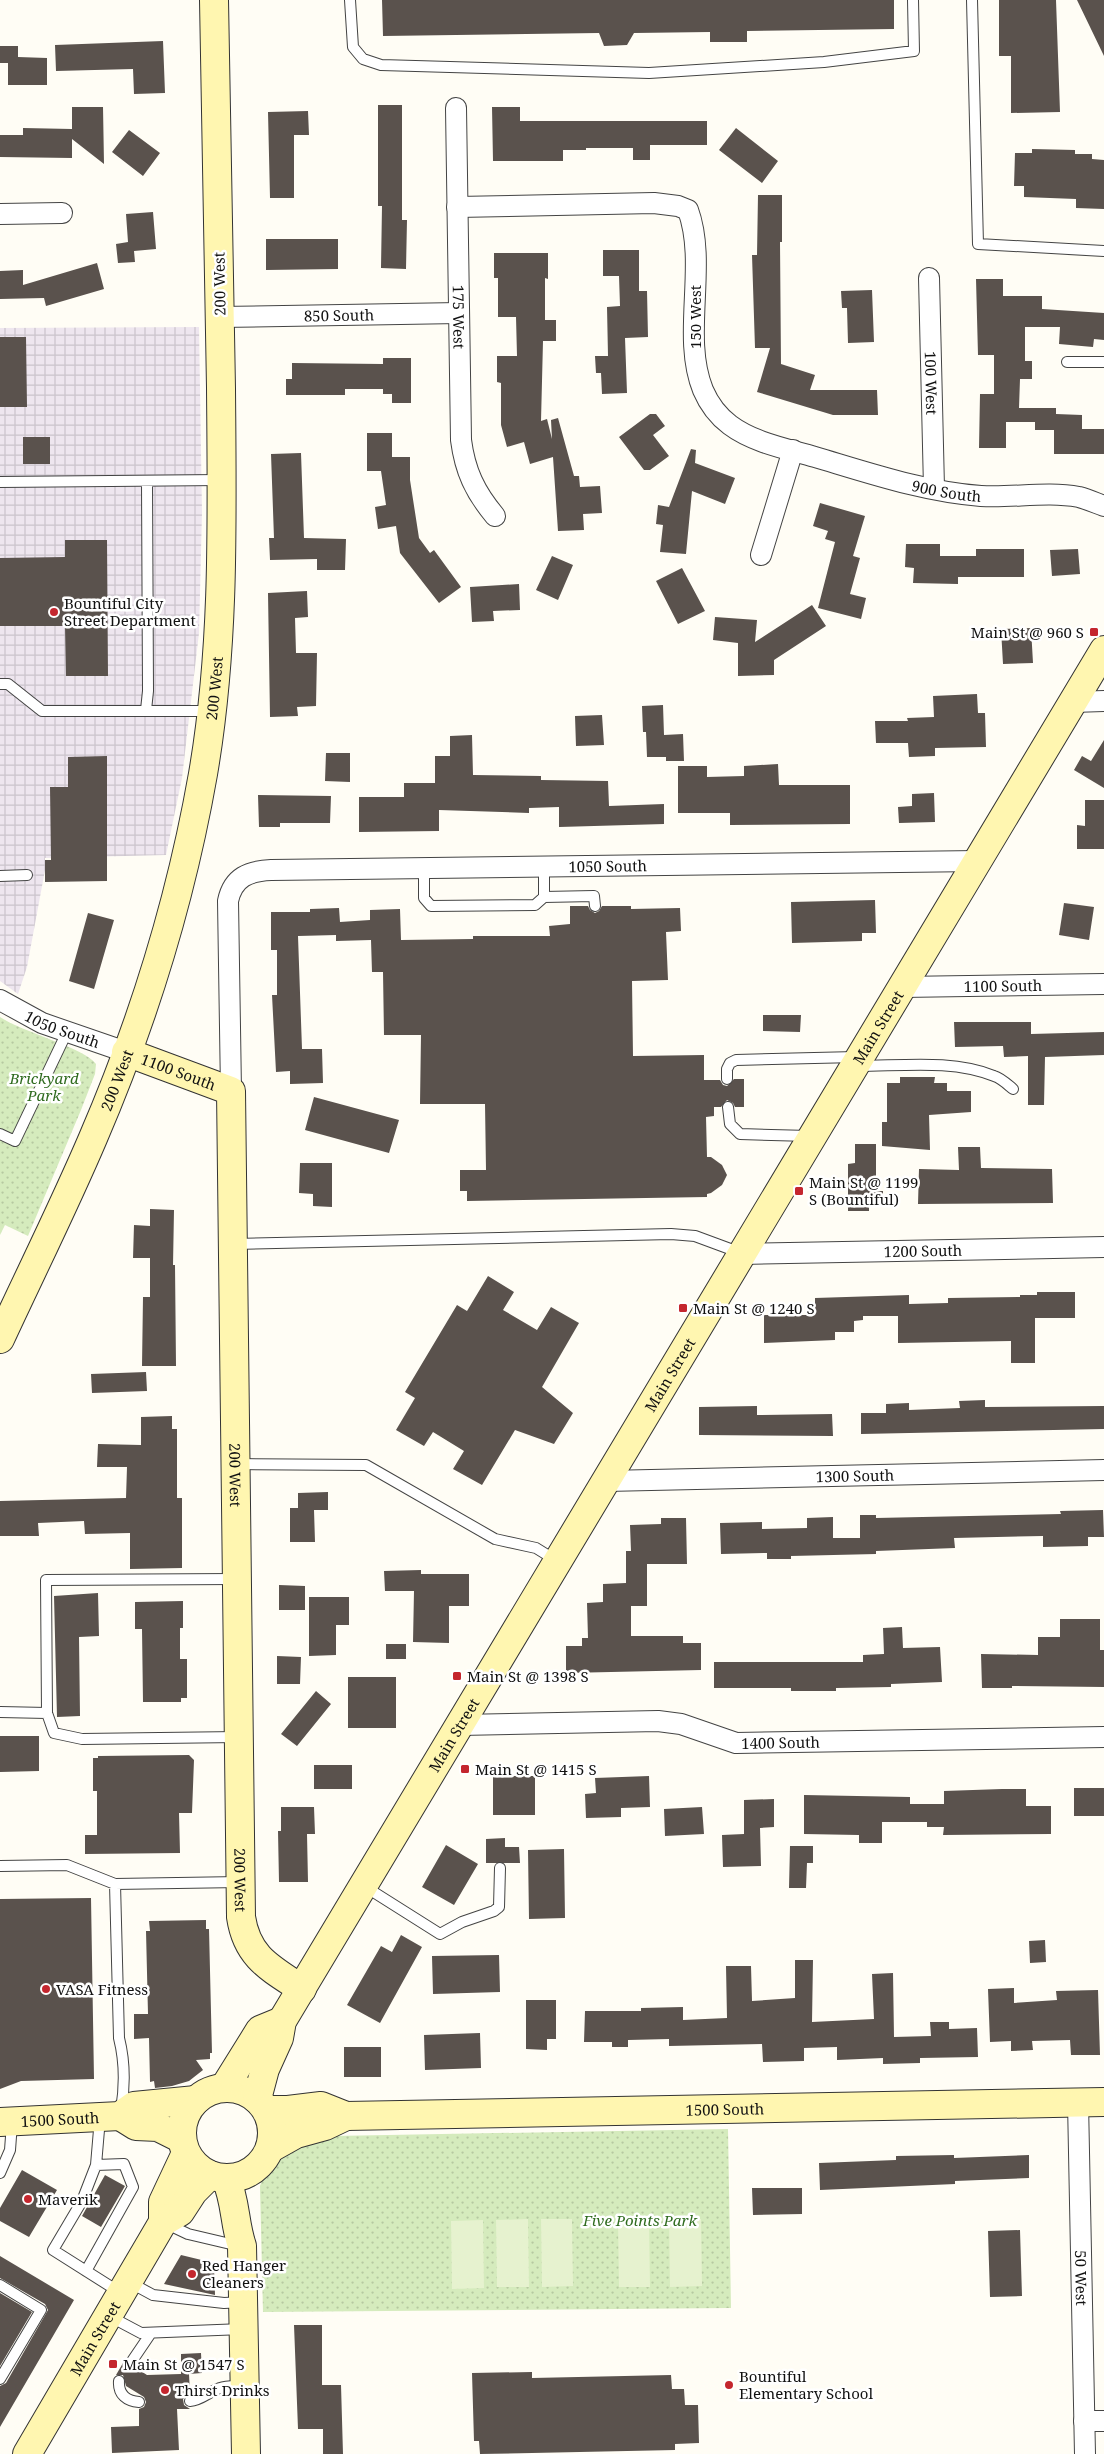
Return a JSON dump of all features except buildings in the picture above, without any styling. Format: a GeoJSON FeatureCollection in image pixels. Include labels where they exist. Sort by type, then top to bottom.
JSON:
{"type":"FeatureCollection","features":[{"type":"Feature","properties":{"kind":"street","name":"200 West"},"geometry":{"type":"LineString","coordinates":[[0,1339],[94,1136],[126,1052],[172,916],[202,777],[213,711],[219,636],[222,480],[214,0]]}},
{"type":"Feature","properties":{"kind":"street","name":"175 West"},"geometry":{"type":"LineString","coordinates":[[456,108],[460,440],[463,460],[469,479],[480,498],[495,516]]}},
{"type":"Feature","properties":{"kind":"street","name":"150 West"},"geometry":{"type":"LineString","coordinates":[[457,207],[654,203],[678,206],[688,210],[695,242],[696,364],[707,398],[722,418]]}},
{"type":"Feature","properties":{"kind":"street"},"geometry":{"type":"LineString","coordinates":[[0,214],[62,213]]}},
{"type":"Feature","properties":{"kind":"street","name":"100 West"},"geometry":{"type":"LineString","coordinates":[[929,278],[934,488]]}},
{"type":"Feature","properties":{"kind":"street","name":"850 South"},"geometry":{"type":"LineString","coordinates":[[220,317],[458,313]]}},
{"type":"Feature","properties":{"kind":"street","name":"900 South"},"geometry":{"type":"LineString","coordinates":[[722,418],[751,437],[888,478],[982,496],[1060,495],[1080,498],[1104,506]]}},
{"type":"Feature","properties":{"kind":"street"},"geometry":{"type":"LineString","coordinates":[[762,555],[793,450]]}},
{"type":"Feature","properties":{"kind":"street","name":"Main Street"},"geometry":{"type":"LineString","coordinates":[[262,2104],[264,2069],[279,2038],[282,2021],[1104,650]]}},
{"type":"Feature","properties":{"kind":"street"},"geometry":{"type":"LineString","coordinates":[[1073,702],[1104,701]]}},
{"type":"Feature","properties":{"kind":"street","name":"1050 South"},"geometry":{"type":"LineString","coordinates":[[239,879],[248,873],[256,871],[978,861]]}},
{"type":"Feature","properties":{"kind":"street","name":"200 West"},"geometry":{"type":"LineString","coordinates":[[239,879],[230,893],[228,909],[243,1931],[252,1951],[262,1962],[302,1989]]}},
{"type":"Feature","properties":{"kind":"street","name":"1100 South"},"geometry":{"type":"LineString","coordinates":[[902,987],[1104,984]]}},
{"type":"Feature","properties":{"kind":"street","name":"1050 South"},"geometry":{"type":"LineString","coordinates":[[0,1000],[42,1023],[126,1052]]}},
{"type":"Feature","properties":{"kind":"street","name":"1100 South"},"geometry":{"type":"LineString","coordinates":[[126,1052],[231,1091]]}},
{"type":"Feature","properties":{"kind":"street","name":"1200 South"},"geometry":{"type":"LineString","coordinates":[[742,1254],[1104,1247]]}},
{"type":"Feature","properties":{"kind":"street","name":"1300 South"},"geometry":{"type":"LineString","coordinates":[[606,1481],[1104,1470]]}},
{"type":"Feature","properties":{"kind":"street","name":"1400 South"},"geometry":{"type":"LineString","coordinates":[[460,1724],[658,1721],[681,1724],[736,1743],[1104,1737]]}},
{"type":"Feature","properties":{"kind":"street"},"geometry":{"type":"LineString","coordinates":[[224,2088],[260,2030],[282,2021]]}},
{"type":"Feature","properties":{"kind":"street"},"geometry":{"type":"LineString","coordinates":[[218,2177],[236,2178],[255,2170],[271,2148],[272,2122],[262,2104],[247,2092],[224,2088],[214,2090],[196,2100],[187,2111],[182,2125],[184,2146],[192,2162],[218,2177],[235,2201],[236,2228],[242,2246],[246,2454]]}},
{"type":"Feature","properties":{"kind":"street","name":"1500 South"},"geometry":{"type":"LineString","coordinates":[[110,2117],[134,2106],[196,2100]]}},
{"type":"Feature","properties":{"kind":"street","name":"1500 South"},"geometry":{"type":"LineString","coordinates":[[262,2104],[288,2110],[321,2106],[346,2116],[1091,2102]]}},
{"type":"Feature","properties":{"kind":"street","name":"50 West"},"geometry":{"type":"LineString","coordinates":[[1085,2454],[1094,2421],[1091,2102]]}},
{"type":"Feature","properties":{"kind":"street","name":"1500 South"},"geometry":{"type":"LineString","coordinates":[[271,2148],[296,2134],[325,2126],[346,2116]]}},
{"type":"Feature","properties":{"kind":"street","name":"1500 South"},"geometry":{"type":"LineString","coordinates":[[6,2122],[110,2117],[136,2126],[158,2127],[184,2146]]}},
{"type":"Feature","properties":{"kind":"street","name":"Main Street"},"geometry":{"type":"LineString","coordinates":[[163,2222],[163,2202],[184,2146]]}},
{"type":"Feature","properties":{"kind":"street"},"geometry":{"type":"LineString","coordinates":[[242,2246],[253,2227],[255,2170]]}},
{"type":"Feature","properties":{"kind":"street","name":"Main Street"},"geometry":{"type":"LineString","coordinates":[[28,2454],[163,2222],[180,2212],[193,2192],[218,2177]]}},
{"type":"Feature","properties":{"kind":"lane"},"geometry":{"type":"LineString","coordinates":[[350,0],[353,47],[363,59],[381,65],[649,73],[824,62],[914,52],[913,0]]}},
{"type":"Feature","properties":{"kind":"lane"},"geometry":{"type":"LineString","coordinates":[[972,0],[978,244],[1104,251]]}},
{"type":"Feature","properties":{"kind":"lane"},"geometry":{"type":"LineString","coordinates":[[1068,362],[1104,362]]}},
{"type":"Feature","properties":{"kind":"lane"},"geometry":{"type":"LineString","coordinates":[[0,482],[222,480]]}},
{"type":"Feature","properties":{"kind":"lane"},"geometry":{"type":"LineString","coordinates":[[146,710],[148,691],[147,482]]}},
{"type":"Feature","properties":{"kind":"lane"},"geometry":{"type":"LineString","coordinates":[[0,684],[8,684],[42,711],[213,711]]}},
{"type":"Feature","properties":{"kind":"lane"},"geometry":{"type":"LineString","coordinates":[[544,867],[544,897]]}},
{"type":"Feature","properties":{"kind":"lane"},"geometry":{"type":"LineString","coordinates":[[424,868],[424,898],[431,906],[535,905],[544,897],[594,896],[595,906]]}},
{"type":"Feature","properties":{"kind":"lane"},"geometry":{"type":"LineString","coordinates":[[0,876],[27,875]]}},
{"type":"Feature","properties":{"kind":"lane"},"geometry":{"type":"LineString","coordinates":[[0,1134],[15,1141],[67,1032]]}},
{"type":"Feature","properties":{"kind":"lane"},"geometry":{"type":"LineString","coordinates":[[727,1079],[727,1069],[730,1063],[736,1060],[857,1062],[949,1067],[982,1072],[996,1076],[1013,1089]]}},
{"type":"Feature","properties":{"kind":"lane"},"geometry":{"type":"LineString","coordinates":[[728,1107],[730,1124],[740,1134],[813,1136]]}},
{"type":"Feature","properties":{"kind":"lane"},"geometry":{"type":"LineString","coordinates":[[233,1244],[671,1234],[695,1236],[742,1254]]}},
{"type":"Feature","properties":{"kind":"lane"},"geometry":{"type":"LineString","coordinates":[[235,1464],[366,1464],[495,1538],[536,1548],[558,1561]]}},
{"type":"Feature","properties":{"kind":"lane"},"geometry":{"type":"LineString","coordinates":[[237,1579],[46,1580],[47,1713],[54,1733],[82,1739],[239,1737]]}},
{"type":"Feature","properties":{"kind":"lane"},"geometry":{"type":"LineString","coordinates":[[0,1712],[47,1713]]}},
{"type":"Feature","properties":{"kind":"lane"},"geometry":{"type":"LineString","coordinates":[[0,1866],[67,1864],[115,1884],[241,1882]]}},
{"type":"Feature","properties":{"kind":"lane"},"geometry":{"type":"LineString","coordinates":[[364,1886],[440,1934],[462,1922],[494,1911],[499,1907],[500,1868]]}},
{"type":"Feature","properties":{"kind":"lane"},"geometry":{"type":"LineString","coordinates":[[115,1884],[119,2038],[123,2054],[124,2093],[110,2117],[94,2169],[89,2193],[82,2208],[53,2250],[86,2270],[119,2296],[133,2330],[141,2333],[244,2329]]}},
{"type":"Feature","properties":{"kind":"lane"},"geometry":{"type":"LineString","coordinates":[[0,2173],[10,2150],[6,2122]]}},
{"type":"Feature","properties":{"kind":"lane"},"geometry":{"type":"LineString","coordinates":[[86,2270],[108,2223],[125,2193],[133,2187],[124,2164],[94,2169]]}},
{"type":"Feature","properties":{"kind":"lane"},"geometry":{"type":"LineString","coordinates":[[94,2169],[102,2180]]}},
{"type":"Feature","properties":{"kind":"lane"},"geometry":{"type":"LineString","coordinates":[[163,2222],[188,2234],[242,2246]]}},
{"type":"Feature","properties":{"kind":"lane"},"geometry":{"type":"LineString","coordinates":[[0,2286],[41,2310],[0,2379]]}},
{"type":"Feature","properties":{"kind":"lane"},"geometry":{"type":"LineString","coordinates":[[119,2296],[153,2295],[224,2303],[243,2302]]}},
{"type":"Feature","properties":{"kind":"lane"},"geometry":{"type":"LineString","coordinates":[[130,2364],[151,2332]]}},
{"type":"Feature","properties":{"kind":"lane"},"geometry":{"type":"LineString","coordinates":[[119,2381],[118,2386],[124,2397],[139,2402]]}},
{"type":"Feature","properties":{"kind":"lane"},"geometry":{"type":"LineString","coordinates":[[190,2401],[200,2400],[212,2391],[225,2386],[245,2386]]}},
{"type":"Feature","properties":{"kind":"shaded area"},"geometry":{"type":"Polygon","coordinates":[[[199,327],[202,512],[199,633],[182,778],[166,855],[45,858],[45,870],[27,967],[18,994],[0,981],[0,328],[199,327]]]}},
{"type":"Feature","properties":{"kind":"green space","name":"Brickyard Park"},"geometry":{"type":"Polygon","coordinates":[[[0,1017],[10,1023],[67,1046],[90,1058],[96,1064],[95,1074],[81,1110],[28,1236],[5,1225],[0,1235],[0,1017]]]}},
{"type":"Feature","properties":{"kind":"green space","name":"Five Points Park"},"geometry":{"type":"Polygon","coordinates":[[[728,2129],[731,2308],[263,2312],[260,2186],[265,2174],[280,2157],[299,2147],[333,2136],[728,2129]]]}},
{"type":"Feature","properties":{"kind":"green space"},"geometry":{"type":"Polygon","coordinates":[[[528,2219],[529,2287],[497,2287],[496,2220],[528,2219]]]}},
{"type":"Feature","properties":{"kind":"green space"},"geometry":{"type":"Polygon","coordinates":[[[541,2219],[572,2219],[573,2286],[542,2287],[541,2219]]]}},
{"type":"Feature","properties":{"kind":"green space"},"geometry":{"type":"Polygon","coordinates":[[[649,2219],[650,2287],[619,2287],[618,2220],[649,2219]]]}},
{"type":"Feature","properties":{"kind":"green space"},"geometry":{"type":"Polygon","coordinates":[[[669,2219],[701,2219],[702,2286],[670,2287],[669,2219]]]}},
{"type":"Feature","properties":{"kind":"green space"},"geometry":{"type":"Polygon","coordinates":[[[483,2220],[484,2288],[452,2289],[451,2221],[483,2220]]]}},
{"type":"Feature","properties":{"kind":"place","name":"Bountiful City Street Department"},"geometry":{"type":"Point","coordinates":[54,612]}},
{"type":"Feature","properties":{"kind":"place","name":"Main St @ 960 S"},"geometry":{"type":"Point","coordinates":[1094,632]}},
{"type":"Feature","properties":{"kind":"place","name":"Main St @ 1199 S (Bountiful)"},"geometry":{"type":"Point","coordinates":[799,1191]}},
{"type":"Feature","properties":{"kind":"place","name":"Main St @ 1240 S"},"geometry":{"type":"Point","coordinates":[683,1308]}},
{"type":"Feature","properties":{"kind":"place","name":"Main St @ 1398 S"},"geometry":{"type":"Point","coordinates":[457,1676]}},
{"type":"Feature","properties":{"kind":"place","name":"Main St @ 1415 S"},"geometry":{"type":"Point","coordinates":[465,1769]}},
{"type":"Feature","properties":{"kind":"place","name":"VASA Fitness"},"geometry":{"type":"Point","coordinates":[46,1989]}},
{"type":"Feature","properties":{"kind":"place","name":"Maverik"},"geometry":{"type":"Point","coordinates":[28,2199]}},
{"type":"Feature","properties":{"kind":"place","name":"Red Hanger Cleaners"},"geometry":{"type":"Point","coordinates":[192,2274]}},
{"type":"Feature","properties":{"kind":"place","name":"Main St @ 1547 S"},"geometry":{"type":"Point","coordinates":[113,2364]}},
{"type":"Feature","properties":{"kind":"place","name":"Bountiful Elementary School"},"geometry":{"type":"Point","coordinates":[729,2385]}},
{"type":"Feature","properties":{"kind":"place","name":"Thirst Drinks"},"geometry":{"type":"Point","coordinates":[165,2390]}}]}
